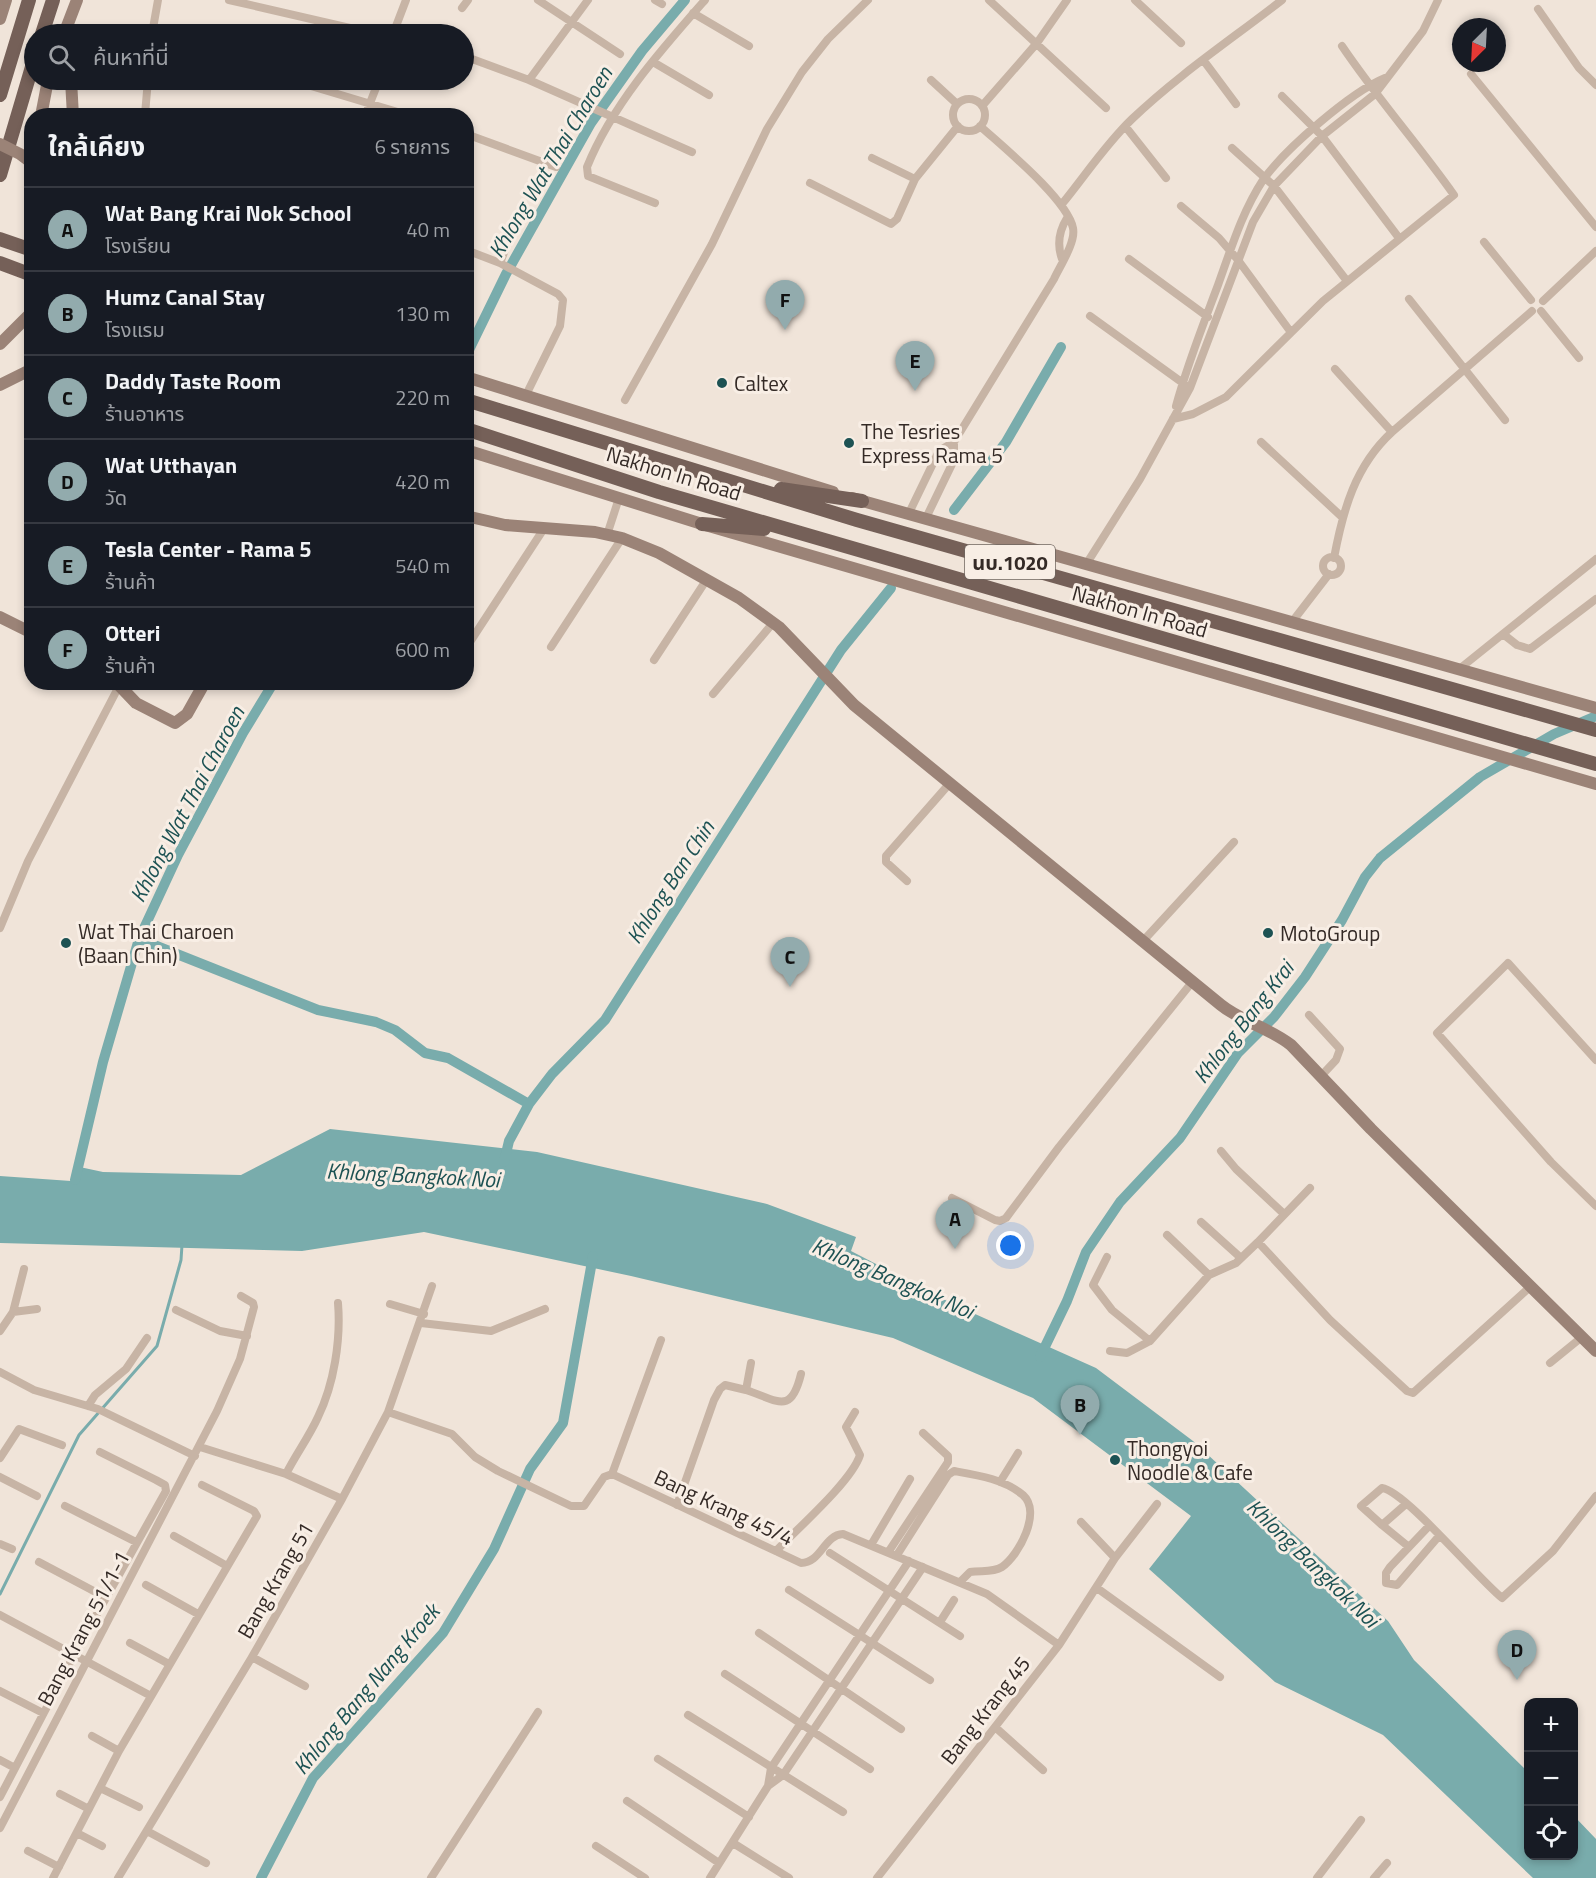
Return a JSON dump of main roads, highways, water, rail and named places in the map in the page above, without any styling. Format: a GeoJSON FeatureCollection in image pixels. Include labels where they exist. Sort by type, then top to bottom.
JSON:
{"type":"FeatureCollection","features":[{"type":"Feature","properties":{"kind":"main road"},"geometry":{"type":"LineString","coordinates":[[0,16],[6,0]]}},
{"type":"Feature","properties":{"kind":"main road"},"geometry":{"type":"LineString","coordinates":[[0,95],[29,0]]}},
{"type":"Feature","properties":{"kind":"main road"},"geometry":{"type":"LineString","coordinates":[[45,24],[53,0]]}},
{"type":"Feature","properties":{"kind":"main road"},"geometry":{"type":"LineString","coordinates":[[68,24],[75,4]]}},
{"type":"Feature","properties":{"kind":"main road"},"geometry":{"type":"LineString","coordinates":[[74,24],[75,4]]}},
{"type":"Feature","properties":{"kind":"main road"},"geometry":{"type":"LineString","coordinates":[[0,175],[25,90]]}},
{"type":"Feature","properties":{"kind":"main road"},"geometry":{"type":"LineString","coordinates":[[43,108],[46,90]]}},
{"type":"Feature","properties":{"kind":"main road"},"geometry":{"type":"LineString","coordinates":[[72,90],[73,108]]}},
{"type":"Feature","properties":{"kind":"main road"},"geometry":{"type":"LineString","coordinates":[[0,144],[24,157]]}},
{"type":"Feature","properties":{"kind":"main road"},"geometry":{"type":"LineString","coordinates":[[0,239],[24,247]]}},
{"type":"Feature","properties":{"kind":"main road"},"geometry":{"type":"LineString","coordinates":[[0,263],[24,272]]}},
{"type":"Feature","properties":{"kind":"main road"},"geometry":{"type":"LineString","coordinates":[[0,344],[24,319]]}},
{"type":"Feature","properties":{"kind":"main road"},"geometry":{"type":"LineString","coordinates":[[0,332],[24,326]]}},
{"type":"Feature","properties":{"kind":"main road"},"geometry":{"type":"LineString","coordinates":[[0,385],[24,373]]}},
{"type":"Feature","properties":{"kind":"main road","name":"Nakhon In Road"},"geometry":{"type":"LineString","coordinates":[[474,380],[862,501],[1596,708]]}},
{"type":"Feature","properties":{"kind":"main road","name":"Nakhon In Road"},"geometry":{"type":"LineString","coordinates":[[474,402],[735,483],[1596,730]]}},
{"type":"Feature","properties":{"kind":"main road","name":"Nakhon In Road"},"geometry":{"type":"LineString","coordinates":[[474,432],[659,492],[1596,764]]}},
{"type":"Feature","properties":{"kind":"main road","name":"Nakhon In Road"},"geometry":{"type":"LineString","coordinates":[[474,453],[702,524],[1596,784]]}},
{"type":"Feature","properties":{"kind":"main road"},"geometry":{"type":"LineString","coordinates":[[735,483],[862,501]]}},
{"type":"Feature","properties":{"kind":"main road"},"geometry":{"type":"LineString","coordinates":[[474,518],[505,525],[622,538],[659,553],[707,579],[739,598],[773,623],[822,669],[831,682],[854,705],[1143,941],[1237,1017],[1277,1034],[1322,1075],[1379,1137],[1596,1351]]}},
{"type":"Feature","properties":{"kind":"main road"},"geometry":{"type":"LineString","coordinates":[[702,524],[796,532]]}},
{"type":"Feature","properties":{"kind":"main road"},"geometry":{"type":"LineString","coordinates":[[0,617],[24,629]]}},
{"type":"Feature","properties":{"kind":"main road"},"geometry":{"type":"LineString","coordinates":[[124,690],[136,703],[175,723],[187,714],[200,690]]}},
{"type":"Feature","properties":{"kind":"water","name":"Khlong Bangkok Noi"},"geometry":{"type":"Polygon","coordinates":[[[330,1129],[537,1152],[767,1204],[856,1237],[851,1251],[955,1305],[1096,1368],[1193,1441],[1388,1621],[1414,1660],[1524,1768],[1524,1860],[1578,1860],[1578,1820],[1596,1839],[1596,1878],[1533,1878],[1383,1735],[1275,1682],[1149,1569],[1191,1516],[1033,1398],[893,1338],[631,1276],[424,1232],[302,1251],[0,1243],[0,1176],[71,1181],[75,1166],[103,1172],[241,1175],[330,1129]]]}},
{"type":"Feature","properties":{"kind":"waterway","name":"Khlong Wat Thai Charoen"},"geometry":{"type":"LineString","coordinates":[[474,340],[506,274],[591,123],[642,51],[685,0]]}},
{"type":"Feature","properties":{"kind":"waterway","name":"Khlong Ban Chin"},"geometry":{"type":"LineString","coordinates":[[954,510],[1006,442],[1061,347]]}},
{"type":"Feature","properties":{"kind":"waterway","name":"Khlong Ban Chin"},"geometry":{"type":"LineString","coordinates":[[504,1162],[509,1141],[529,1104],[552,1074],[605,1020],[841,650],[891,588]]}},
{"type":"Feature","properties":{"kind":"waterway","name":"Khlong Wat Thai Charoen"},"geometry":{"type":"LineString","coordinates":[[75,1180],[103,1062],[139,939],[178,855],[243,733],[269,690]]}},
{"type":"Feature","properties":{"kind":"waterway","name":"Khlong Bang Krai"},"geometry":{"type":"LineString","coordinates":[[1040,1357],[1067,1301],[1086,1252],[1120,1202],[1180,1138],[1238,1053],[1274,1017],[1305,977],[1342,920],[1365,877],[1380,858],[1480,777],[1554,734],[1596,716]]}},
{"type":"Feature","properties":{"kind":"waterway"},"geometry":{"type":"LineString","coordinates":[[139,939],[318,1010],[376,1022],[395,1030],[425,1053],[448,1058],[529,1104]]}},
{"type":"Feature","properties":{"kind":"waterway"},"geometry":{"type":"LineString","coordinates":[[0,1594],[79,1435],[157,1346],[181,1260],[182,1245]]}},
{"type":"Feature","properties":{"kind":"waterway","name":"Khlong Bang Nang Kroek"},"geometry":{"type":"LineString","coordinates":[[261,1878],[313,1778],[443,1633],[494,1549],[530,1469],[563,1423],[593,1256]]}},
{"type":"Feature","properties":{"kind":"place","name":"Otteri"},"geometry":{"type":"Point","coordinates":[785,330]}},
{"type":"Feature","properties":{"kind":"place","name":"Caltex"},"geometry":{"type":"Point","coordinates":[722,383]}},
{"type":"Feature","properties":{"kind":"place","name":"Tesla Center - Rama 5"},"geometry":{"type":"Point","coordinates":[915,391]}},
{"type":"Feature","properties":{"kind":"place","name":"The Tesries Express Rama 5"},"geometry":{"type":"Point","coordinates":[849,443]}},
{"type":"Feature","properties":{"kind":"place","name":"MotoGroup"},"geometry":{"type":"Point","coordinates":[1268,933]}},
{"type":"Feature","properties":{"kind":"place","name":"Wat Thai Charoen (Baan Chin)"},"geometry":{"type":"Point","coordinates":[66,943]}},
{"type":"Feature","properties":{"kind":"place","name":"Daddy Taste Room"},"geometry":{"type":"Point","coordinates":[790,987]}},
{"type":"Feature","properties":{"kind":"place","name":"Wat Bang Krai Nok School"},"geometry":{"type":"Point","coordinates":[955,1249]}},
{"type":"Feature","properties":{"kind":"place","name":"Humz Canal Stay"},"geometry":{"type":"Point","coordinates":[1080,1435]}},
{"type":"Feature","properties":{"kind":"place","name":"Thongyoi Noodle & Cafe"},"geometry":{"type":"Point","coordinates":[1115,1460]}},
{"type":"Feature","properties":{"kind":"place","name":"Wat Utthayan"},"geometry":{"type":"Point","coordinates":[1517,1680]}}]}
